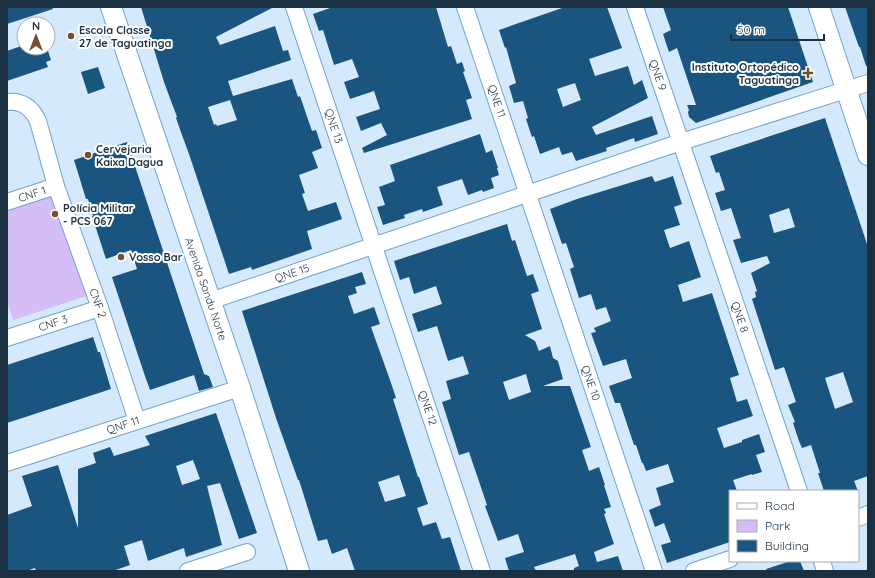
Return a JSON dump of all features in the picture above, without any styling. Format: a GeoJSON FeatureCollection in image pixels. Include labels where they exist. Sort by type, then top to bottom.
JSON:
{"type":"FeatureCollection","features":[{"type":"Feature","properties":{"kind":"main road","name":"Avenida Sandu Norte"},"geometry":{"type":"LineString","coordinates":[[111,7],[240,388],[299,571]]}},
{"type":"Feature","properties":{"kind":"main road"},"geometry":{"type":"LineString","coordinates":[[818,7],[868,155]]}},
{"type":"Feature","properties":{"kind":"street","name":"QNE 13"},"geometry":{"type":"LineString","coordinates":[[294,7],[373,246]]}},
{"type":"Feature","properties":{"kind":"street","name":"QNE 11"},"geometry":{"type":"LineString","coordinates":[[465,7],[528,195]]}},
{"type":"Feature","properties":{"kind":"street","name":"QNE 9"},"geometry":{"type":"LineString","coordinates":[[635,7],[680,142]]}},
{"type":"Feature","properties":{"kind":"street","name":"QNE 15"},"geometry":{"type":"LineString","coordinates":[[210,301],[528,195],[680,142],[868,83]]}},
{"type":"Feature","properties":{"kind":"street","name":"CNF 2"},"geometry":{"type":"LineString","coordinates":[[7,102],[21,104],[34,112],[38,121],[56,186],[100,308],[137,421]]}},
{"type":"Feature","properties":{"kind":"street","name":"QNE 8"},"geometry":{"type":"LineString","coordinates":[[680,142],[799,490]]}},
{"type":"Feature","properties":{"kind":"street","name":"CNF 1"},"geometry":{"type":"LineString","coordinates":[[7,202],[56,186]]}},
{"type":"Feature","properties":{"kind":"street","name":"QNE 10"},"geometry":{"type":"LineString","coordinates":[[528,195],[654,571]]}},
{"type":"Feature","properties":{"kind":"street","name":"QNE 12"},"geometry":{"type":"LineString","coordinates":[[373,246],[482,571]]}},
{"type":"Feature","properties":{"kind":"street","name":"CNF 3"},"geometry":{"type":"LineString","coordinates":[[7,338],[100,308]]}},
{"type":"Feature","properties":{"kind":"street","name":"QNF 11"},"geometry":{"type":"LineString","coordinates":[[7,463],[240,388]]}},
{"type":"Feature","properties":{"kind":"street"},"geometry":{"type":"LineString","coordinates":[[188,571],[247,552]]}},
{"type":"Feature","properties":{"kind":"street"},"geometry":{"type":"LineString","coordinates":[[694,571],[729,559]]}},
{"type":"Feature","properties":{"kind":"green space"},"geometry":{"type":"Polygon","coordinates":[[[59,194],[93,294],[13,320],[7,301],[7,208],[59,194]]]}},
{"type":"Feature","properties":{"kind":"building"},"geometry":{"type":"Polygon","coordinates":[[[7,7],[52,7],[53,9],[32,16],[16,16],[16,21],[7,24],[7,7]]]}},
{"type":"Feature","properties":{"kind":"building"},"geometry":{"type":"Polygon","coordinates":[[[141,7],[274,7],[216,37],[220,45],[275,26],[283,51],[288,50],[291,60],[228,81],[233,96],[292,79],[298,97],[300,96],[312,131],[316,130],[322,148],[312,152],[318,168],[299,175],[305,193],[302,194],[308,211],[336,202],[342,219],[307,231],[312,249],[252,270],[251,267],[229,274],[164,82],[141,7]],[[230,100],[208,107],[214,125],[216,124],[217,126],[237,120],[230,100]]]}},
{"type":"Feature","properties":{"kind":"building"},"geometry":{"type":"Polygon","coordinates":[[[333,7],[436,7],[448,47],[451,46],[457,64],[462,62],[465,71],[463,72],[472,98],[466,100],[472,119],[364,153],[362,148],[387,135],[381,123],[361,131],[356,117],[380,109],[374,91],[350,99],[344,82],[359,77],[352,59],[334,65],[323,30],[319,31],[313,14],[333,7]]]}},
{"type":"Feature","properties":{"kind":"building"},"geometry":{"type":"Polygon","coordinates":[[[565,7],[607,7],[622,48],[589,59],[595,76],[628,66],[634,85],[642,80],[648,98],[592,127],[596,135],[652,116],[658,134],[635,142],[634,138],[606,148],[607,151],[576,161],[572,152],[562,155],[559,147],[540,154],[526,119],[528,118],[523,101],[514,103],[509,86],[516,83],[506,47],[505,48],[499,30],[565,7]],[[575,83],[557,89],[563,107],[581,100],[575,83]]]}},
{"type":"Feature","properties":{"kind":"building"},"geometry":{"type":"Polygon","coordinates":[[[663,7],[788,7],[813,82],[696,123],[689,117],[687,105],[696,105],[677,48],[669,52],[663,34],[671,30],[663,7]]]}},
{"type":"Feature","properties":{"kind":"building"},"geometry":{"type":"Polygon","coordinates":[[[845,7],[868,7],[868,66],[866,66],[845,7]]]}},
{"type":"Feature","properties":{"kind":"building"},"geometry":{"type":"Polygon","coordinates":[[[16,48],[16,56],[50,56],[51,60],[46,62],[48,67],[7,81],[7,51],[16,48]]]}},
{"type":"Feature","properties":{"kind":"building"},"geometry":{"type":"Polygon","coordinates":[[[98,67],[105,88],[88,94],[81,72],[98,67]]]}},
{"type":"Feature","properties":{"kind":"building"},"geometry":{"type":"Polygon","coordinates":[[[825,118],[868,247],[868,476],[854,481],[858,490],[824,490],[811,445],[802,448],[793,423],[795,422],[788,405],[796,402],[784,367],[775,370],[752,299],[756,297],[755,292],[757,291],[751,273],[770,263],[767,256],[741,263],[733,240],[741,238],[731,208],[721,211],[715,193],[725,190],[719,172],[716,173],[710,156],[825,118]],[[789,208],[769,215],[774,233],[795,227],[789,208]],[[843,372],[825,378],[835,409],[853,402],[843,372]]]}},
{"type":"Feature","properties":{"kind":"building"},"geometry":{"type":"Polygon","coordinates":[[[480,134],[486,153],[492,150],[498,168],[499,175],[491,178],[494,188],[468,195],[462,179],[437,187],[443,205],[423,212],[422,209],[404,215],[405,218],[383,225],[377,207],[385,205],[379,187],[395,181],[390,165],[480,134]]]}},
{"type":"Feature","properties":{"kind":"building"},"geometry":{"type":"Polygon","coordinates":[[[127,142],[204,374],[209,376],[213,387],[199,391],[194,375],[150,390],[145,376],[112,277],[137,269],[131,250],[106,259],[88,199],[86,199],[74,160],[127,142]]]}},
{"type":"Feature","properties":{"kind":"building"},"geometry":{"type":"Polygon","coordinates":[[[652,176],[655,182],[673,176],[682,204],[674,207],[680,225],[664,230],[670,248],[689,241],[701,277],[678,285],[683,302],[712,293],[739,375],[730,378],[737,402],[747,399],[753,416],[717,428],[724,448],[759,434],[765,452],[756,455],[762,472],[733,480],[737,490],[729,490],[729,542],[667,563],[661,545],[671,542],[664,523],[655,527],[649,510],[661,505],[656,488],[674,482],[668,464],[646,471],[642,463],[636,445],[634,445],[620,403],[615,403],[609,386],[632,378],[626,359],[603,366],[591,333],[596,332],[594,328],[611,321],[606,307],[596,310],[591,294],[579,298],[570,269],[574,267],[566,243],[562,244],[550,209],[577,199],[652,176]]]}},
{"type":"Feature","properties":{"kind":"building"},"geometry":{"type":"Polygon","coordinates":[[[507,224],[512,241],[515,240],[527,276],[533,274],[539,291],[531,294],[542,329],[525,335],[535,341],[539,351],[550,346],[553,358],[558,361],[563,379],[543,386],[570,386],[591,447],[582,450],[589,471],[599,467],[611,507],[604,509],[606,513],[604,514],[614,544],[594,552],[597,562],[618,556],[623,571],[574,571],[574,568],[579,566],[575,554],[534,567],[536,571],[509,571],[505,558],[524,552],[518,534],[498,541],[485,506],[487,505],[469,452],[459,455],[442,402],[451,399],[446,381],[469,374],[463,356],[448,361],[437,326],[418,332],[412,314],[442,304],[436,286],[414,294],[409,277],[400,280],[394,261],[507,224]],[[526,374],[503,382],[509,400],[531,392],[526,374]]]}},
{"type":"Feature","properties":{"kind":"building"},"geometry":{"type":"Polygon","coordinates":[[[362,272],[366,284],[355,287],[357,293],[348,296],[354,314],[374,307],[380,324],[371,327],[396,398],[393,399],[428,504],[417,508],[423,526],[436,522],[442,539],[450,537],[461,571],[355,571],[347,548],[332,554],[327,539],[318,541],[299,480],[276,418],[242,311],[362,272]],[[399,475],[378,482],[385,502],[406,496],[399,475]]]}},
{"type":"Feature","properties":{"kind":"building"},"geometry":{"type":"Polygon","coordinates":[[[93,337],[98,352],[100,352],[111,389],[7,423],[7,365],[93,337]]]}},
{"type":"Feature","properties":{"kind":"building"},"geometry":{"type":"Polygon","coordinates":[[[216,413],[257,533],[239,539],[220,483],[207,486],[222,545],[186,557],[184,548],[148,561],[142,540],[124,546],[130,565],[113,571],[36,571],[35,568],[26,571],[7,571],[7,515],[32,506],[22,476],[58,465],[78,528],[78,469],[96,463],[93,453],[110,447],[114,456],[150,445],[145,436],[216,413]],[[193,460],[176,466],[182,485],[200,479],[193,460]]]}},
{"type":"Feature","properties":{"kind":"building"},"geometry":{"type":"Polygon","coordinates":[[[788,562],[800,562],[804,571],[767,571],[766,569],[788,562]]]}},
{"type":"Feature","properties":{"kind":"place","name":"Escola Classe 27 de Taguatinga"},"geometry":{"type":"Point","coordinates":[71,36]}},
{"type":"Feature","properties":{"kind":"place","name":"Instituto Ortopédico Taguatinga"},"geometry":{"type":"Point","coordinates":[808,73]}},
{"type":"Feature","properties":{"kind":"place","name":"Cervejaria Kaixa Dagua"},"geometry":{"type":"Point","coordinates":[88,155]}},
{"type":"Feature","properties":{"kind":"place","name":"Polícia Militar - PCS 067"},"geometry":{"type":"Point","coordinates":[55,214]}},
{"type":"Feature","properties":{"kind":"place","name":"Vosso Bar"},"geometry":{"type":"Point","coordinates":[121,257]}}]}
